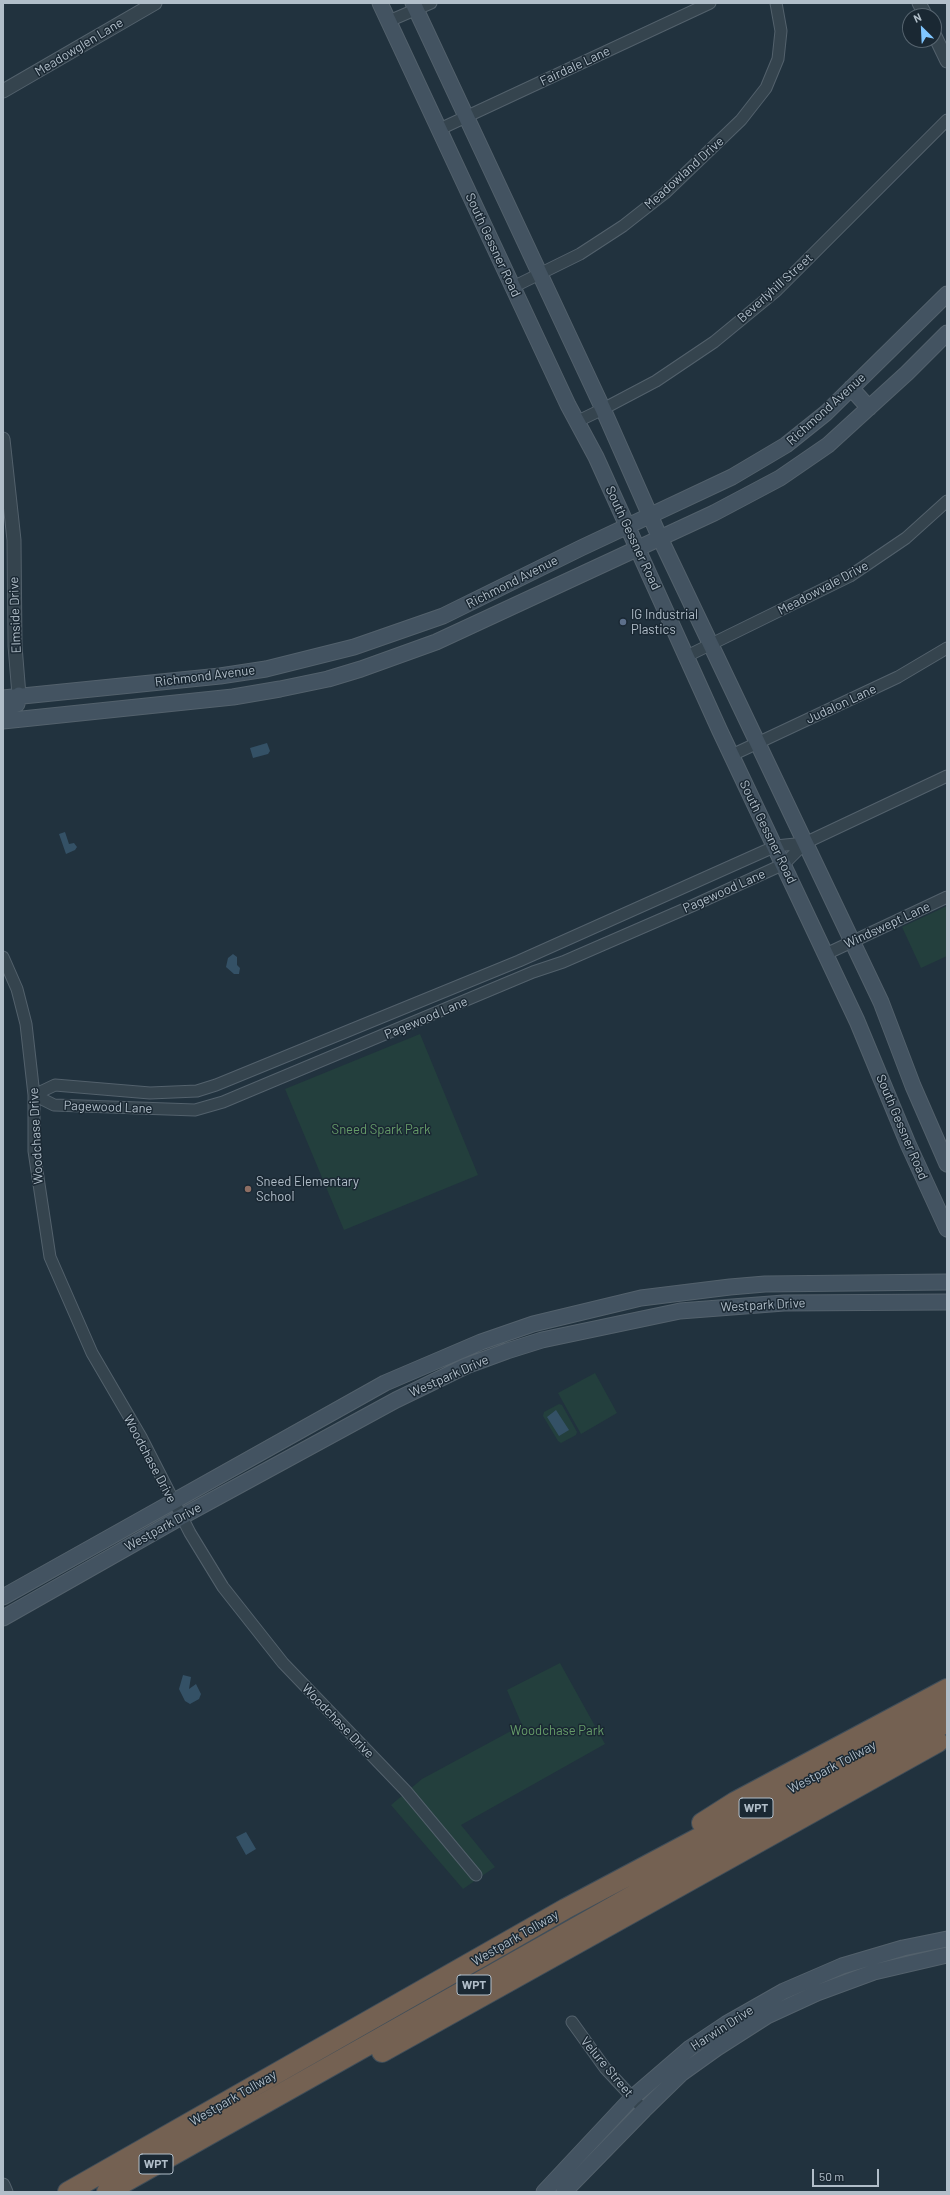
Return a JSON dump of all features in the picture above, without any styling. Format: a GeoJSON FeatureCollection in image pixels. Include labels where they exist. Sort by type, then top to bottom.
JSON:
{"type":"FeatureCollection","features":[{"type":"Feature","properties":{"kind":"highway"},"geometry":{"type":"LineString","coordinates":[[565,1909],[735,1802],[947,1689]]}},
{"type":"Feature","properties":{"kind":"highway","name":"Westpark Tollway"},"geometry":{"type":"LineString","coordinates":[[68,2192],[565,1909],[947,1706]]}},
{"type":"Feature","properties":{"kind":"highway","name":"Westpark Tollway"},"geometry":{"type":"LineString","coordinates":[[107,2192],[744,1833],[947,1722]]}},
{"type":"Feature","properties":{"kind":"highway"},"geometry":{"type":"LineString","coordinates":[[205,2136],[365,2062],[947,1737]]}},
{"type":"Feature","properties":{"kind":"main road","name":"South Gessner Road"},"geometry":{"type":"LineString","coordinates":[[380,3],[576,422],[596,457],[628,526],[686,656],[826,954],[908,1144],[947,1228]]}},
{"type":"Feature","properties":{"kind":"main road","name":"South Gessner Road"},"geometry":{"type":"LineString","coordinates":[[414,6],[603,409],[660,538],[881,1002],[913,1086],[947,1164]]}},
{"type":"Feature","properties":{"kind":"main road","name":"Richmond Avenue"},"geometry":{"type":"LineString","coordinates":[[3,698],[20,695],[170,681],[266,669],[315,658],[436,619],[491,594],[650,515],[732,477],[786,445],[826,413],[947,294]]}},
{"type":"Feature","properties":{"kind":"main road","name":"Richmond Avenue"},"geometry":{"type":"LineString","coordinates":[[3,721],[232,697],[328,679],[396,658],[494,617],[745,498],[780,478],[828,445],[947,333]]}},
{"type":"Feature","properties":{"kind":"main road"},"geometry":{"type":"LineString","coordinates":[[851,388],[869,408]]}},
{"type":"Feature","properties":{"kind":"main road"},"geometry":{"type":"LineString","coordinates":[[491,594],[494,617]]}},
{"type":"Feature","properties":{"kind":"main road"},"geometry":{"type":"LineString","coordinates":[[170,681],[175,703]]}},
{"type":"Feature","properties":{"kind":"main road"},"geometry":{"type":"LineString","coordinates":[[3,709],[17,704],[20,695]]}},
{"type":"Feature","properties":{"kind":"main road"},"geometry":{"type":"LineString","coordinates":[[888,1095],[913,1086]]}},
{"type":"Feature","properties":{"kind":"main road","name":"Westpark Drive"},"geometry":{"type":"LineString","coordinates":[[3,1597],[386,1383],[481,1342],[533,1324],[600,1307],[676,1292],[765,1284],[947,1282]]}},
{"type":"Feature","properties":{"kind":"main road"},"geometry":{"type":"LineString","coordinates":[[818,1284],[818,1302]]}},
{"type":"Feature","properties":{"kind":"main road"},"geometry":{"type":"LineString","coordinates":[[676,1292],[680,1311]]}},
{"type":"Feature","properties":{"kind":"main road","name":"Westpark Drive"},"geometry":{"type":"LineString","coordinates":[[3,1618],[181,1517],[396,1400],[466,1366],[542,1340],[680,1311],[818,1302],[947,1302]]}},
{"type":"Feature","properties":{"kind":"main road"},"geometry":{"type":"LineString","coordinates":[[50,1571],[58,1586]]}},
{"type":"Feature","properties":{"kind":"main road","name":"Harwin Drive"},"geometry":{"type":"LineString","coordinates":[[544,2192],[632,2098],[690,2048],[764,2010],[828,1972],[903,1948],[947,1939]]}},
{"type":"Feature","properties":{"kind":"main road"},"geometry":{"type":"LineString","coordinates":[[903,1948],[907,1964]]}},
{"type":"Feature","properties":{"kind":"main road","name":"Harwin Drive"},"geometry":{"type":"LineString","coordinates":[[564,2192],[644,2110],[687,2070],[764,2010],[824,1991],[874,1972],[947,1955]]}},
{"type":"Feature","properties":{"kind":"street","name":"Meadowglen Lane"},"geometry":{"type":"LineString","coordinates":[[3,91],[155,3]]}},
{"type":"Feature","properties":{"kind":"street"},"geometry":{"type":"LineString","coordinates":[[388,21],[414,6],[431,3]]}},
{"type":"Feature","properties":{"kind":"street","name":"Fairdale Lane"},"geometry":{"type":"LineString","coordinates":[[440,129],[710,3]]}},
{"type":"Feature","properties":{"kind":"street","name":"Meadowland Drive"},"geometry":{"type":"LineString","coordinates":[[513,287],[580,254],[623,226],[665,193],[741,120],[766,88],[778,60],[781,31],[776,3]]}},
{"type":"Feature","properties":{"kind":"street"},"geometry":{"type":"LineString","coordinates":[[941,48],[947,61]]}},
{"type":"Feature","properties":{"kind":"street","name":"Beverlyhill Street"},"geometry":{"type":"LineString","coordinates":[[576,422],[603,409],[688,361],[776,291],[947,120]]}},
{"type":"Feature","properties":{"kind":"street","name":"Elmside Drive"},"geometry":{"type":"LineString","coordinates":[[3,439],[14,540],[16,646],[20,695]]}},
{"type":"Feature","properties":{"kind":"street","name":"Meadowvale Drive"},"geometry":{"type":"LineString","coordinates":[[686,656],[850,576],[906,538],[947,501]]}},
{"type":"Feature","properties":{"kind":"street","name":"Judalon Lane"},"geometry":{"type":"LineString","coordinates":[[732,755],[898,677],[947,648]]}},
{"type":"Feature","properties":{"kind":"street","name":"Pagewood Lane"},"geometry":{"type":"LineString","coordinates":[[34,1095],[55,1085],[150,1093],[196,1091],[216,1085],[519,961],[776,846],[805,843],[947,776]]}},
{"type":"Feature","properties":{"kind":"street","name":"Pagewood Lane"},"geometry":{"type":"LineString","coordinates":[[34,1095],[54,1105],[195,1110],[223,1102],[533,972],[563,962],[784,864],[805,843]]}},
{"type":"Feature","properties":{"kind":"street","name":"Windswept Lane"},"geometry":{"type":"LineString","coordinates":[[826,954],[947,896]]}},
{"type":"Feature","properties":{"kind":"street","name":"Woodchase Drive"},"geometry":{"type":"LineString","coordinates":[[3,957],[17,989],[26,1024],[34,1095],[34,1151],[50,1257],[88,1347],[141,1438],[181,1517],[223,1587],[268,1646],[294,1676],[406,1790],[476,1875]]}},
{"type":"Feature","properties":{"kind":"street","name":"Velure Street"},"geometry":{"type":"LineString","coordinates":[[572,2022],[605,2068],[644,2110]]}},
{"type":"Feature","properties":{"kind":"street"},"geometry":{"type":"LineString","coordinates":[[3,2186],[6,2192]]}},
{"type":"Feature","properties":{"kind":"green space"},"geometry":{"type":"Polygon","coordinates":[[[947,906],[947,956],[921,968],[902,927],[947,906]]]}},
{"type":"Feature","properties":{"kind":"green space","name":"Sneed Spark Park"},"geometry":{"type":"Polygon","coordinates":[[[420,1034],[478,1175],[344,1230],[285,1089],[420,1034]]]}},
{"type":"Feature","properties":{"kind":"green space"},"geometry":{"type":"Polygon","coordinates":[[[595,1373],[617,1413],[581,1434],[558,1393],[595,1373]]]}},
{"type":"Feature","properties":{"kind":"green space"},"geometry":{"type":"Polygon","coordinates":[[[559,1404],[562,1405],[577,1432],[576,1435],[561,1443],[558,1441],[543,1416],[544,1412],[559,1404]]]}},
{"type":"Feature","properties":{"kind":"green space","name":"Woodchase Park"},"geometry":{"type":"Polygon","coordinates":[[[560,1663],[605,1744],[461,1825],[495,1867],[463,1889],[391,1805],[422,1779],[522,1725],[507,1690],[560,1663]]]}},
{"type":"Feature","properties":{"kind":"water"},"geometry":{"type":"Polygon","coordinates":[[[267,743],[270,751],[268,754],[253,758],[250,748],[267,743]]]}},
{"type":"Feature","properties":{"kind":"water"},"geometry":{"type":"Polygon","coordinates":[[[65,832],[69,844],[74,843],[77,847],[75,850],[66,854],[59,834],[65,832]]]}},
{"type":"Feature","properties":{"kind":"water"},"geometry":{"type":"Polygon","coordinates":[[[233,954],[237,957],[237,965],[240,968],[239,974],[234,974],[226,967],[228,958],[233,954]]]}},
{"type":"Feature","properties":{"kind":"water"},"geometry":{"type":"Polygon","coordinates":[[[556,1410],[569,1430],[559,1436],[547,1417],[556,1410]]]}},
{"type":"Feature","properties":{"kind":"water"},"geometry":{"type":"Polygon","coordinates":[[[183,1675],[191,1677],[189,1689],[196,1684],[201,1694],[199,1699],[190,1704],[185,1701],[179,1689],[183,1675]]]}},
{"type":"Feature","properties":{"kind":"water"},"geometry":{"type":"Polygon","coordinates":[[[246,1832],[256,1849],[246,1855],[236,1837],[246,1832]]]}},
{"type":"Feature","properties":{"kind":"place","name":"IG Industrial Plastics"},"geometry":{"type":"Point","coordinates":[623,622]}},
{"type":"Feature","properties":{"kind":"place","name":"Sneed Elementary School"},"geometry":{"type":"Point","coordinates":[248,1189]}}]}
